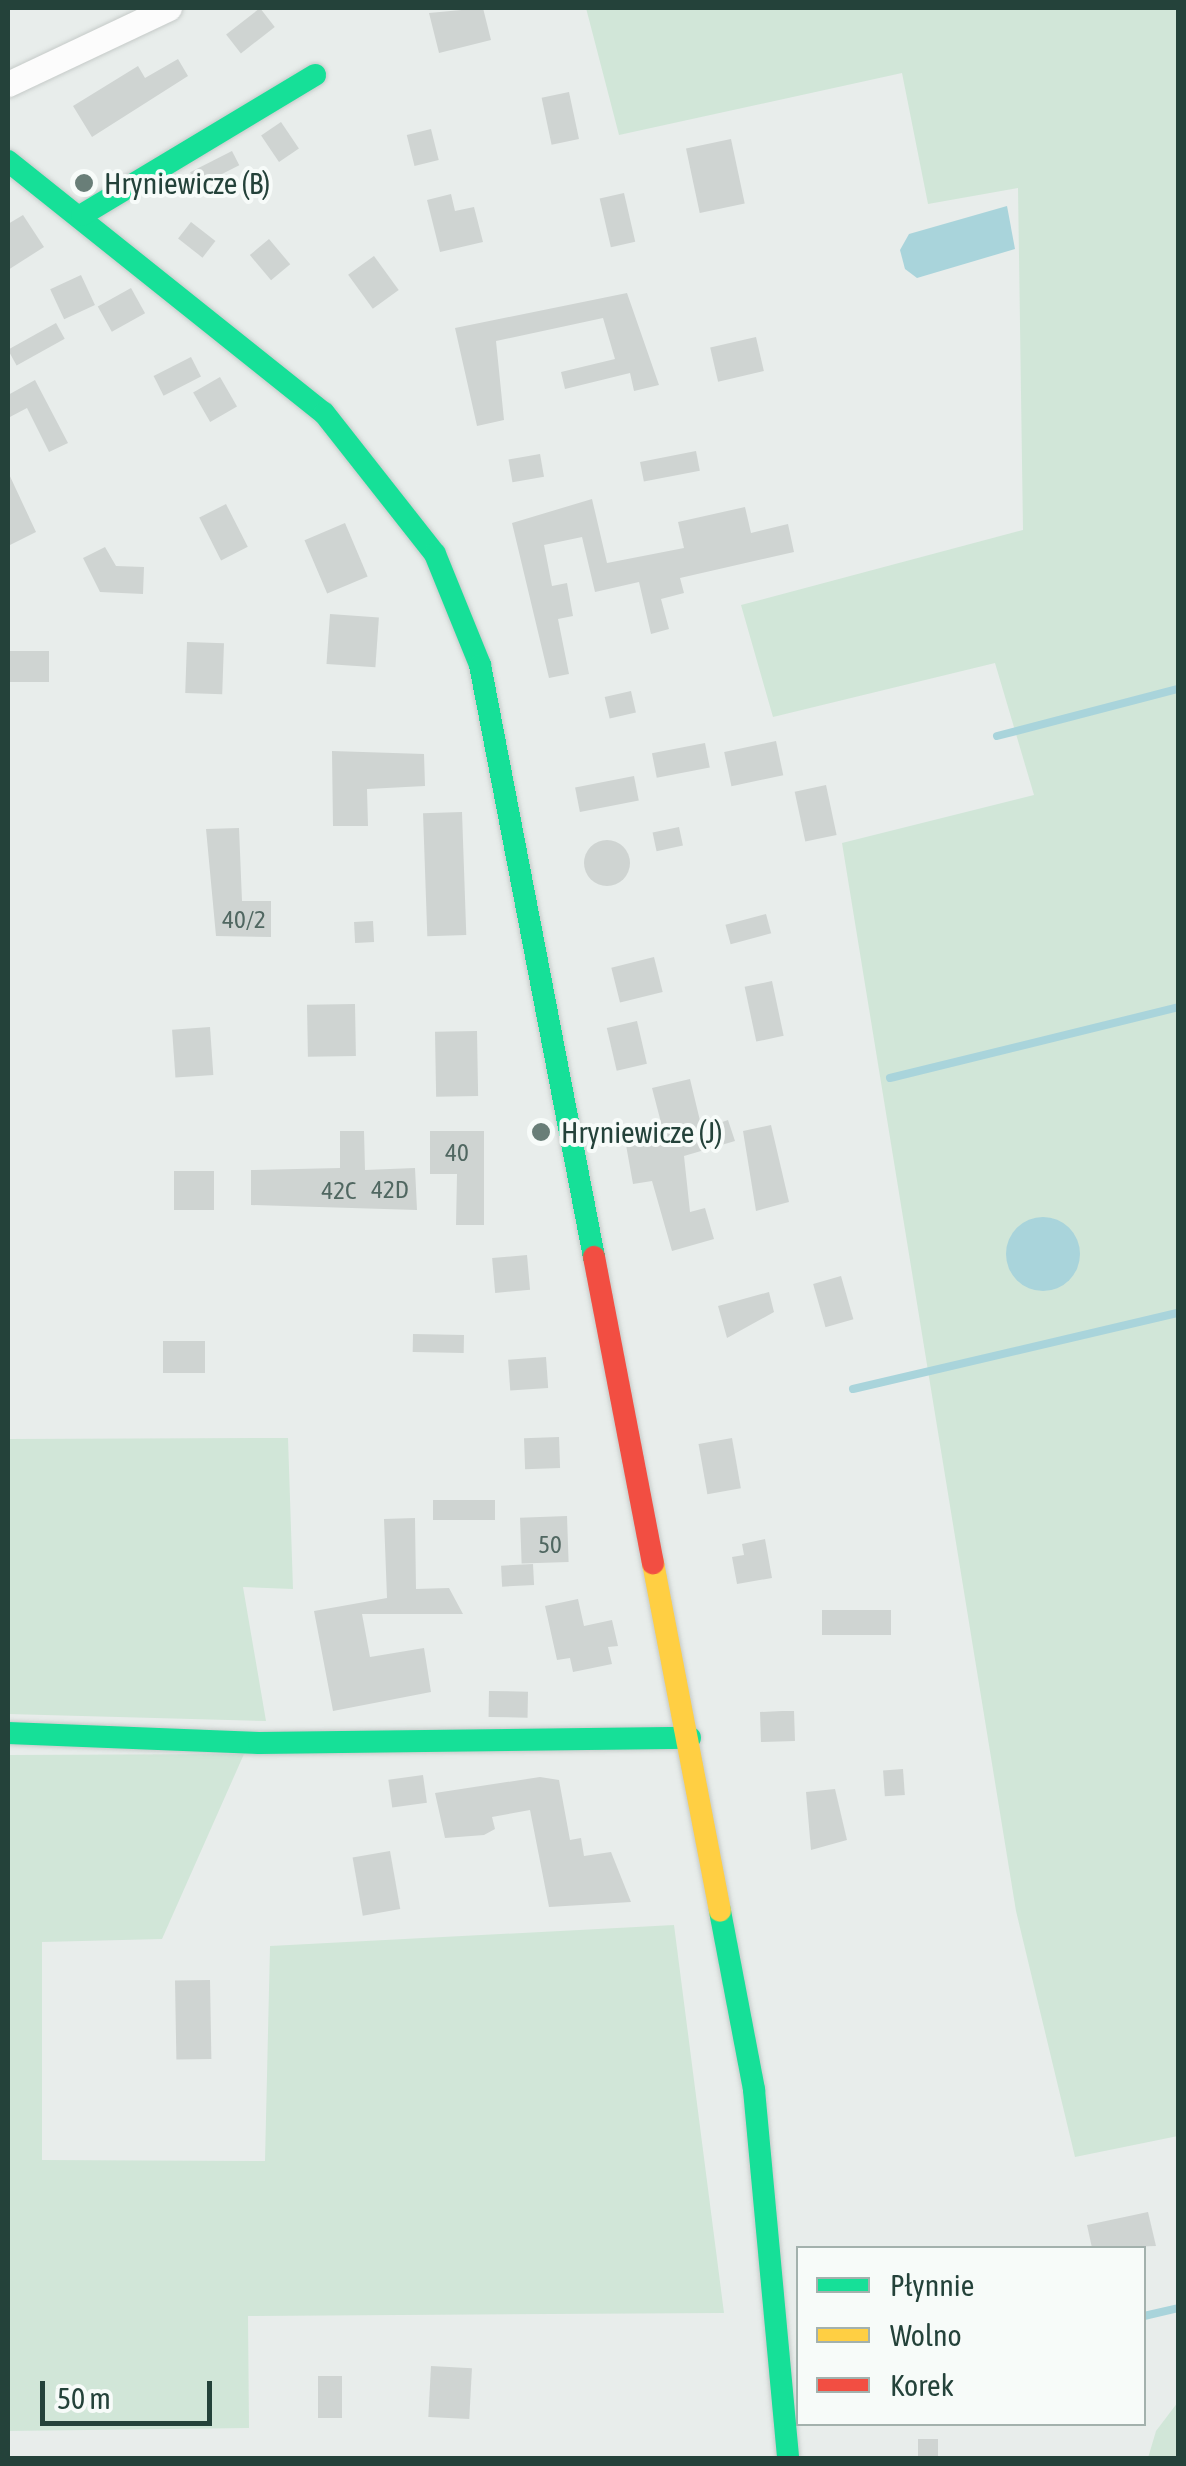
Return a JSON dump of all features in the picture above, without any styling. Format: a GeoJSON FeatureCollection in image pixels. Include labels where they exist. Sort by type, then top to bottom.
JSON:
{"type":"FeatureCollection","features":[{"type":"Feature","properties":{"kind":"street"},"geometry":{"type":"LineString","coordinates":[[8,84],[169,8]]}},
{"type":"Feature","properties":{"kind":"street"},"geometry":{"type":"LineString","coordinates":[[82,215],[315,75]]}},
{"type":"Feature","properties":{"kind":"street"},"geometry":{"type":"LineString","coordinates":[[8,161],[82,215],[324,413],[402,504],[459,609],[504,765],[690,1738],[762,2138],[788,2458]]}},
{"type":"Feature","properties":{"kind":"street"},"geometry":{"type":"LineString","coordinates":[[8,1733],[259,1743],[690,1738]]}},
{"type":"Feature","properties":{"kind":"green space"},"geometry":{"type":"Polygon","coordinates":[[[586,8],[1178,8],[1178,2136],[1075,2157],[1016,1911],[842,843],[1034,795],[995,663],[773,717],[741,605],[1023,530],[1018,188],[928,204],[902,73],[619,135],[586,8]]]}},
{"type":"Feature","properties":{"kind":"green space"},"geometry":{"type":"Polygon","coordinates":[[[288,1438],[293,1589],[243,1587],[266,1721],[8,1714],[8,1439],[288,1438]]]}},
{"type":"Feature","properties":{"kind":"green space"},"geometry":{"type":"Polygon","coordinates":[[[244,1754],[162,1939],[42,1942],[42,2160],[265,2161],[270,1946],[674,1925],[724,2313],[248,2316],[249,2428],[8,2431],[8,1755],[244,1754]]]}},
{"type":"Feature","properties":{"kind":"green space"},"geometry":{"type":"Polygon","coordinates":[[[1178,2402],[1178,2458],[1148,2458],[1156,2431],[1178,2402]]]}},
{"type":"Feature","properties":{"kind":"water"},"geometry":{"type":"Polygon","coordinates":[[[1007,206],[1015,249],[917,278],[905,269],[900,250],[909,234],[1007,206]]]}},
{"type":"Feature","properties":{"kind":"water"},"geometry":{"type":"Polygon","coordinates":[[[1043,1217],[1069,1228],[1080,1254],[1069,1280],[1043,1291],[1017,1280],[1006,1254],[1017,1228],[1043,1217]]]}},
{"type":"Feature","properties":{"kind":"building"},"geometry":{"type":"Polygon","coordinates":[[[260,8],[275,27],[241,53],[226,34],[260,8]]]}},
{"type":"Feature","properties":{"kind":"building"},"geometry":{"type":"Polygon","coordinates":[[[483,8],[491,40],[439,53],[429,13],[483,8]]]}},
{"type":"Feature","properties":{"kind":"building"},"geometry":{"type":"Polygon","coordinates":[[[178,59],[188,76],[92,137],[73,106],[138,66],[145,78],[178,59]]]}},
{"type":"Feature","properties":{"kind":"building"},"geometry":{"type":"Polygon","coordinates":[[[569,92],[579,139],[552,145],[542,98],[569,92]]]}},
{"type":"Feature","properties":{"kind":"building"},"geometry":{"type":"Polygon","coordinates":[[[281,122],[299,149],[279,162],[261,135],[281,122]]]}},
{"type":"Feature","properties":{"kind":"building"},"geometry":{"type":"Polygon","coordinates":[[[431,129],[439,160],[414,166],[407,135],[431,129]]]}},
{"type":"Feature","properties":{"kind":"building"},"geometry":{"type":"Polygon","coordinates":[[[731,139],[745,204],[700,213],[686,149],[731,139]]]}},
{"type":"Feature","properties":{"kind":"building"},"geometry":{"type":"Polygon","coordinates":[[[232,151],[239,165],[197,187],[190,172],[232,151]]]}},
{"type":"Feature","properties":{"kind":"building"},"geometry":{"type":"Polygon","coordinates":[[[624,193],[635,242],[611,247],[600,199],[624,193]]]}},
{"type":"Feature","properties":{"kind":"building"},"geometry":{"type":"Polygon","coordinates":[[[451,194],[455,211],[474,207],[483,242],[440,252],[427,200],[451,194]]]}},
{"type":"Feature","properties":{"kind":"building"},"geometry":{"type":"Polygon","coordinates":[[[23,215],[44,247],[8,270],[8,224],[23,215]]]}},
{"type":"Feature","properties":{"kind":"building"},"geometry":{"type":"Polygon","coordinates":[[[191,222],[215,241],[202,258],[178,239],[191,222]]]}},
{"type":"Feature","properties":{"kind":"building"},"geometry":{"type":"Polygon","coordinates":[[[269,239],[290,264],[271,280],[250,255],[269,239]]]}},
{"type":"Feature","properties":{"kind":"building"},"geometry":{"type":"Polygon","coordinates":[[[374,256],[399,290],[373,309],[348,275],[374,256]]]}},
{"type":"Feature","properties":{"kind":"building"},"geometry":{"type":"Polygon","coordinates":[[[81,275],[95,305],[64,319],[50,289],[81,275]]]}},
{"type":"Feature","properties":{"kind":"building"},"geometry":{"type":"Polygon","coordinates":[[[131,288],[145,313],[112,332],[98,306],[131,288]]]}},
{"type":"Feature","properties":{"kind":"building"},"geometry":{"type":"Polygon","coordinates":[[[627,293],[659,385],[634,391],[630,373],[565,389],[561,372],[615,359],[603,318],[496,341],[504,420],[477,426],[455,328],[627,293]]]}},
{"type":"Feature","properties":{"kind":"building"},"geometry":{"type":"Polygon","coordinates":[[[56,323],[65,339],[17,365],[8,350],[56,323]]]}},
{"type":"Feature","properties":{"kind":"building"},"geometry":{"type":"Polygon","coordinates":[[[756,337],[764,371],[718,382],[710,348],[756,337]]]}},
{"type":"Feature","properties":{"kind":"building"},"geometry":{"type":"Polygon","coordinates":[[[191,357],[201,377],[164,396],[154,376],[191,357]]]}},
{"type":"Feature","properties":{"kind":"building"},"geometry":{"type":"Polygon","coordinates":[[[220,377],[237,406],[210,422],[193,392],[220,377]]]}},
{"type":"Feature","properties":{"kind":"building"},"geometry":{"type":"Polygon","coordinates":[[[35,380],[68,443],[49,452],[27,408],[8,418],[8,395],[35,380]]]}},
{"type":"Feature","properties":{"kind":"building"},"geometry":{"type":"Polygon","coordinates":[[[696,451],[700,471],[644,482],[640,462],[696,451]]]}},
{"type":"Feature","properties":{"kind":"building"},"geometry":{"type":"Polygon","coordinates":[[[540,454],[544,477],[512,482],[508,460],[540,454]]]}},
{"type":"Feature","properties":{"kind":"building"},"geometry":{"type":"Polygon","coordinates":[[[8,472],[36,532],[8,546],[8,472]]]}},
{"type":"Feature","properties":{"kind":"building"},"geometry":{"type":"Polygon","coordinates":[[[592,499],[607,563],[684,548],[678,522],[745,507],[751,533],[788,524],[794,552],[680,578],[684,593],[661,599],[669,629],[651,634],[639,582],[595,592],[582,537],[544,545],[552,586],[567,583],[573,616],[558,619],[569,674],[549,678],[512,523],[592,499]]]}},
{"type":"Feature","properties":{"kind":"building"},"geometry":{"type":"Polygon","coordinates":[[[226,504],[248,547],[221,560],[199,518],[226,504]]]}},
{"type":"Feature","properties":{"kind":"building"},"geometry":{"type":"Polygon","coordinates":[[[345,523],[368,576],[327,594],[304,540],[345,523]]]}},
{"type":"Feature","properties":{"kind":"building"},"geometry":{"type":"Polygon","coordinates":[[[105,547],[116,566],[144,567],[143,594],[100,592],[83,558],[105,547]]]}},
{"type":"Feature","properties":{"kind":"building"},"geometry":{"type":"Polygon","coordinates":[[[330,614],[379,617],[375,667],[327,664],[330,614]]]}},
{"type":"Feature","properties":{"kind":"building"},"geometry":{"type":"Polygon","coordinates":[[[187,642],[224,643],[222,694],[185,693],[187,642]]]}},
{"type":"Feature","properties":{"kind":"building"},"geometry":{"type":"Polygon","coordinates":[[[8,651],[49,651],[49,682],[8,682],[8,651]]]}},
{"type":"Feature","properties":{"kind":"building"},"geometry":{"type":"Polygon","coordinates":[[[631,691],[636,712],[610,719],[605,697],[631,691]]]}},
{"type":"Feature","properties":{"kind":"building"},"geometry":{"type":"Polygon","coordinates":[[[776,741],[783,775],[731,786],[724,752],[776,741]]]}},
{"type":"Feature","properties":{"kind":"building"},"geometry":{"type":"Polygon","coordinates":[[[705,743],[710,768],[657,778],[652,753],[705,743]]]}},
{"type":"Feature","properties":{"kind":"building"},"geometry":{"type":"Polygon","coordinates":[[[332,751],[424,754],[425,786],[367,789],[368,826],[333,826],[332,751]]]}},
{"type":"Feature","properties":{"kind":"building"},"geometry":{"type":"Polygon","coordinates":[[[634,776],[639,801],[580,812],[575,787],[634,776]]]}},
{"type":"Feature","properties":{"kind":"building"},"geometry":{"type":"Polygon","coordinates":[[[826,785],[837,835],[805,842],[795,792],[826,785]]]}},
{"type":"Feature","properties":{"kind":"building"},"geometry":{"type":"Polygon","coordinates":[[[462,812],[466,935],[427,936],[423,813],[462,812]]]}},
{"type":"Feature","properties":{"kind":"building"},"geometry":{"type":"Polygon","coordinates":[[[679,827],[683,846],[657,851],[653,833],[679,827]]]}},
{"type":"Feature","properties":{"kind":"building"},"geometry":{"type":"Polygon","coordinates":[[[239,828],[242,901],[271,901],[271,937],[216,936],[206,829],[239,828]]]}},
{"type":"Feature","properties":{"kind":"building"},"geometry":{"type":"Polygon","coordinates":[[[607,840],[623,847],[630,863],[623,879],[607,886],[591,879],[584,863],[591,847],[607,840]]]}},
{"type":"Feature","properties":{"kind":"building"},"geometry":{"type":"Polygon","coordinates":[[[766,914],[771,933],[731,944],[725,925],[766,914]]]}},
{"type":"Feature","properties":{"kind":"building"},"geometry":{"type":"Polygon","coordinates":[[[373,921],[374,942],[355,943],[354,922],[373,921]]]}},
{"type":"Feature","properties":{"kind":"building"},"geometry":{"type":"Polygon","coordinates":[[[654,957],[663,992],[620,1003],[611,968],[654,957]]]}},
{"type":"Feature","properties":{"kind":"building"},"geometry":{"type":"Polygon","coordinates":[[[772,981],[784,1036],[756,1042],[745,987],[772,981]]]}},
{"type":"Feature","properties":{"kind":"building"},"geometry":{"type":"Polygon","coordinates":[[[355,1004],[356,1056],[308,1057],[307,1005],[355,1004]]]}},
{"type":"Feature","properties":{"kind":"building"},"geometry":{"type":"Polygon","coordinates":[[[637,1021],[647,1064],[617,1071],[607,1028],[637,1021]]]}},
{"type":"Feature","properties":{"kind":"building"},"geometry":{"type":"Polygon","coordinates":[[[210,1027],[213,1075],[175,1078],[172,1030],[210,1027]]]}},
{"type":"Feature","properties":{"kind":"building"},"geometry":{"type":"Polygon","coordinates":[[[477,1031],[478,1096],[436,1097],[435,1032],[477,1031]]]}},
{"type":"Feature","properties":{"kind":"building"},"geometry":{"type":"Polygon","coordinates":[[[690,1079],[702,1129],[728,1120],[735,1141],[684,1156],[690,1212],[705,1208],[714,1239],[672,1251],[652,1181],[633,1184],[626,1145],[665,1138],[652,1088],[690,1079]]]}},
{"type":"Feature","properties":{"kind":"building"},"geometry":{"type":"Polygon","coordinates":[[[771,1125],[789,1202],[756,1211],[743,1131],[771,1125]]]}},
{"type":"Feature","properties":{"kind":"building"},"geometry":{"type":"Polygon","coordinates":[[[340,1131],[364,1131],[365,1170],[415,1168],[417,1210],[251,1205],[251,1170],[340,1168],[340,1131]]]}},
{"type":"Feature","properties":{"kind":"building"},"geometry":{"type":"Polygon","coordinates":[[[430,1131],[484,1131],[484,1225],[456,1225],[457,1174],[430,1174],[430,1131]]]}},
{"type":"Feature","properties":{"kind":"building"},"geometry":{"type":"Polygon","coordinates":[[[174,1171],[214,1171],[214,1210],[174,1210],[174,1171]]]}},
{"type":"Feature","properties":{"kind":"building"},"geometry":{"type":"Polygon","coordinates":[[[527,1255],[530,1290],[495,1293],[492,1258],[527,1255]]]}},
{"type":"Feature","properties":{"kind":"building"},"geometry":{"type":"Polygon","coordinates":[[[841,1276],[853,1319],[826,1327],[813,1284],[841,1276]]]}},
{"type":"Feature","properties":{"kind":"building"},"geometry":{"type":"Polygon","coordinates":[[[769,1292],[774,1312],[727,1338],[718,1306],[769,1292]]]}},
{"type":"Feature","properties":{"kind":"building"},"geometry":{"type":"Polygon","coordinates":[[[413,1334],[464,1335],[464,1353],[413,1352],[413,1334]]]}},
{"type":"Feature","properties":{"kind":"building"},"geometry":{"type":"Polygon","coordinates":[[[163,1341],[205,1341],[205,1373],[163,1373],[163,1341]]]}},
{"type":"Feature","properties":{"kind":"building"},"geometry":{"type":"Polygon","coordinates":[[[546,1357],[548,1388],[510,1391],[508,1360],[546,1357]]]}},
{"type":"Feature","properties":{"kind":"building"},"geometry":{"type":"Polygon","coordinates":[[[559,1437],[560,1468],[525,1469],[524,1438],[559,1437]]]}},
{"type":"Feature","properties":{"kind":"building"},"geometry":{"type":"Polygon","coordinates":[[[732,1438],[741,1488],[707,1494],[699,1444],[732,1438]]]}},
{"type":"Feature","properties":{"kind":"building"},"geometry":{"type":"Polygon","coordinates":[[[433,1500],[495,1500],[495,1520],[433,1520],[433,1500]]]}},
{"type":"Feature","properties":{"kind":"building"},"geometry":{"type":"Polygon","coordinates":[[[567,1516],[569,1562],[522,1564],[520,1518],[567,1516]]]}},
{"type":"Feature","properties":{"kind":"building"},"geometry":{"type":"Polygon","coordinates":[[[415,1518],[416,1589],[449,1588],[463,1614],[362,1614],[370,1657],[424,1648],[431,1692],[333,1711],[314,1611],[387,1598],[384,1519],[415,1518]]]}},
{"type":"Feature","properties":{"kind":"building"},"geometry":{"type":"Polygon","coordinates":[[[765,1539],[772,1578],[737,1584],[732,1557],[744,1555],[742,1544],[765,1539]]]}},
{"type":"Feature","properties":{"kind":"building"},"geometry":{"type":"Polygon","coordinates":[[[533,1564],[534,1585],[502,1587],[501,1566],[533,1564]]]}},
{"type":"Feature","properties":{"kind":"building"},"geometry":{"type":"Polygon","coordinates":[[[578,1599],[584,1626],[612,1620],[618,1646],[608,1647],[612,1664],[573,1672],[570,1658],[557,1660],[545,1606],[578,1599]]]}},
{"type":"Feature","properties":{"kind":"building"},"geometry":{"type":"Polygon","coordinates":[[[822,1610],[891,1610],[891,1635],[822,1635],[822,1610]]]}},
{"type":"Feature","properties":{"kind":"building"},"geometry":{"type":"Polygon","coordinates":[[[489,1691],[528,1692],[528,1718],[489,1717],[489,1691]]]}},
{"type":"Feature","properties":{"kind":"building"},"geometry":{"type":"Polygon","coordinates":[[[794,1711],[795,1741],[761,1742],[760,1712],[794,1711]]]}},
{"type":"Feature","properties":{"kind":"building"},"geometry":{"type":"Polygon","coordinates":[[[903,1769],[905,1795],[885,1796],[883,1770],[903,1769]]]}},
{"type":"Feature","properties":{"kind":"building"},"geometry":{"type":"Polygon","coordinates":[[[423,1775],[427,1803],[392,1808],[388,1780],[423,1775]]]}},
{"type":"Feature","properties":{"kind":"building"},"geometry":{"type":"Polygon","coordinates":[[[540,1777],[559,1780],[570,1840],[581,1838],[584,1856],[611,1852],[631,1902],[549,1907],[530,1810],[492,1817],[495,1829],[484,1835],[445,1838],[435,1793],[540,1777]]]}},
{"type":"Feature","properties":{"kind":"building"},"geometry":{"type":"Polygon","coordinates":[[[835,1789],[847,1840],[811,1850],[806,1792],[835,1789]]]}},
{"type":"Feature","properties":{"kind":"building"},"geometry":{"type":"Polygon","coordinates":[[[390,1851],[400,1909],[363,1916],[353,1858],[390,1851]]]}},
{"type":"Feature","properties":{"kind":"building"},"geometry":{"type":"Polygon","coordinates":[[[210,1980],[211,2059],[176,2060],[175,1981],[210,1980]]]}},
{"type":"Feature","properties":{"kind":"building"},"geometry":{"type":"Polygon","coordinates":[[[1148,2212],[1156,2246],[1092,2246],[1087,2225],[1148,2212]]]}},
{"type":"Feature","properties":{"kind":"building"},"geometry":{"type":"Polygon","coordinates":[[[431,2366],[472,2368],[469,2419],[428,2417],[431,2366]]]}},
{"type":"Feature","properties":{"kind":"building"},"geometry":{"type":"Polygon","coordinates":[[[318,2376],[342,2376],[342,2418],[318,2418],[318,2376]]]}},
{"type":"Feature","properties":{"kind":"building"},"geometry":{"type":"Polygon","coordinates":[[[918,2439],[938,2439],[938,2458],[918,2458],[918,2439]]]}},
{"type":"Feature","properties":{"kind":"waterway"},"geometry":{"type":"LineString","coordinates":[[997,736],[1178,689]]}},
{"type":"Feature","properties":{"kind":"waterway"},"geometry":{"type":"LineString","coordinates":[[890,1078],[1178,1007]]}},
{"type":"Feature","properties":{"kind":"waterway"},"geometry":{"type":"LineString","coordinates":[[853,1389],[1178,1313]]}},
{"type":"Feature","properties":{"kind":"waterway"},"geometry":{"type":"LineString","coordinates":[[1146,2316],[1178,2308]]}},
{"type":"Feature","properties":{"kind":"traffic: fast"},"geometry":{"type":"LineString","coordinates":[[82,215],[315,75]]}},
{"type":"Feature","properties":{"kind":"traffic: fast"},"geometry":{"type":"LineString","coordinates":[[8,161],[324,413],[435,554],[480,665],[594,1257]]}},
{"type":"Feature","properties":{"kind":"traffic: fast"},"geometry":{"type":"LineString","coordinates":[[8,1733],[259,1743],[690,1738]]}},
{"type":"Feature","properties":{"kind":"traffic: fast"},"geometry":{"type":"LineString","coordinates":[[720,1911],[754,2090],[788,2458]]}},
{"type":"Feature","properties":{"kind":"traffic: slow"},"geometry":{"type":"LineString","coordinates":[[653,1563],[720,1911]]}},
{"type":"Feature","properties":{"kind":"traffic: jam"},"geometry":{"type":"LineString","coordinates":[[594,1257],[653,1563]]}},
{"type":"Feature","properties":{"kind":"place","name":"Hryniewicze (B)"},"geometry":{"type":"Point","coordinates":[84,183]}},
{"type":"Feature","properties":{"kind":"place","name":"Hryniewicze (J)"},"geometry":{"type":"Point","coordinates":[541,1132]}}]}
